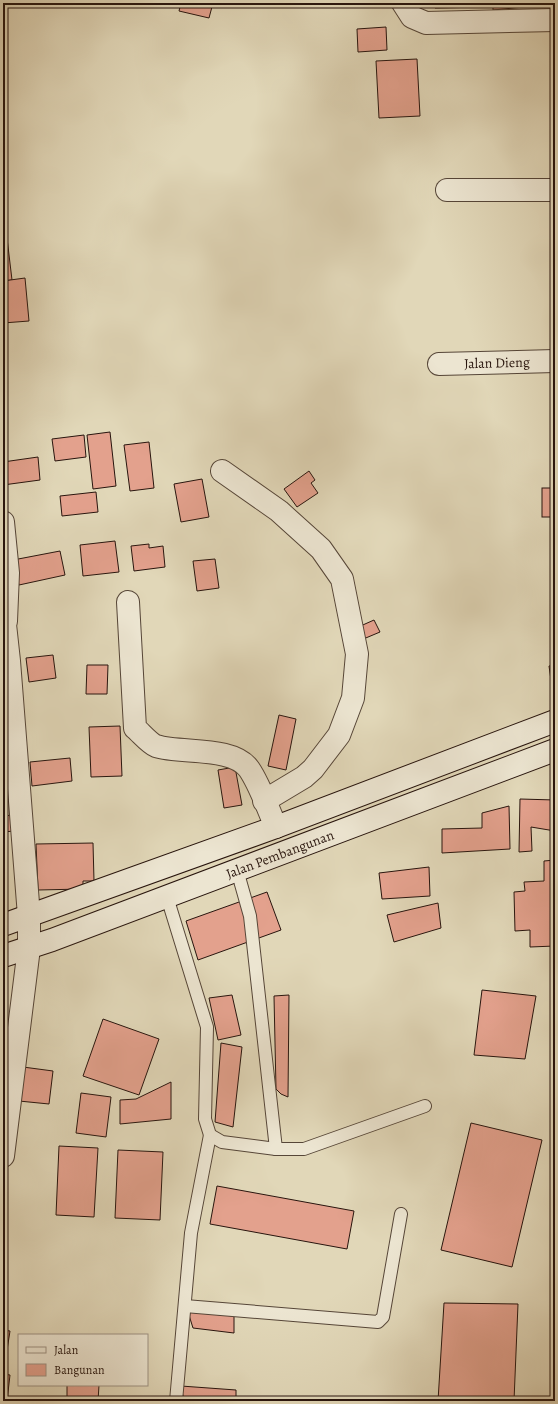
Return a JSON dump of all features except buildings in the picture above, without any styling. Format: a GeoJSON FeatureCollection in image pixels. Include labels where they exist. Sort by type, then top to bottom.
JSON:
{"type":"FeatureCollection","features":[{"type":"Feature","properties":{"kind":"street"},"geometry":{"type":"LineString","coordinates":[[403,3],[412,17],[426,22],[555,20]]}},
{"type":"Feature","properties":{"kind":"street"},"geometry":{"type":"LineString","coordinates":[[448,190],[555,190]]}},
{"type":"Feature","properties":{"kind":"street","name":"Jalan Dieng"},"geometry":{"type":"LineString","coordinates":[[439,364],[555,361]]}},
{"type":"Feature","properties":{"kind":"street"},"geometry":{"type":"LineString","coordinates":[[222,471],[279,511],[320,549],[342,579],[356,654],[353,698],[339,735],[313,769],[304,777],[264,801]]}},
{"type":"Feature","properties":{"kind":"street"},"geometry":{"type":"LineString","coordinates":[[3,522],[8,573],[6,632]]}},
{"type":"Feature","properties":{"kind":"street"},"geometry":{"type":"LineString","coordinates":[[128,602],[135,728],[155,745],[177,750],[218,754],[235,758],[248,768],[276,827]]}},
{"type":"Feature","properties":{"kind":"street"},"geometry":{"type":"LineString","coordinates":[[3,606],[29,916],[29,948],[3,1156]]}},
{"type":"Feature","properties":{"kind":"street","name":"Jalan Pembangunan"},"geometry":{"type":"LineString","coordinates":[[3,925],[276,827],[555,721]]}},
{"type":"Feature","properties":{"kind":"street","name":"Jalan Pembangunan"},"geometry":{"type":"LineString","coordinates":[[3,956],[29,948],[167,897],[555,750]]}},
{"type":"Feature","properties":{"kind":"lane"},"geometry":{"type":"LineString","coordinates":[[237,870],[250,916],[276,1150]]}},
{"type":"Feature","properties":{"kind":"lane"},"geometry":{"type":"LineString","coordinates":[[167,897],[207,1027],[205,1119],[210,1135],[191,1233],[176,1401]]}},
{"type":"Feature","properties":{"kind":"lane"},"geometry":{"type":"LineString","coordinates":[[210,1135],[222,1142],[276,1150],[304,1149],[425,1106]]}},
{"type":"Feature","properties":{"kind":"lane"},"geometry":{"type":"LineString","coordinates":[[185,1306],[378,1322],[383,1317],[401,1214]]}}]}
